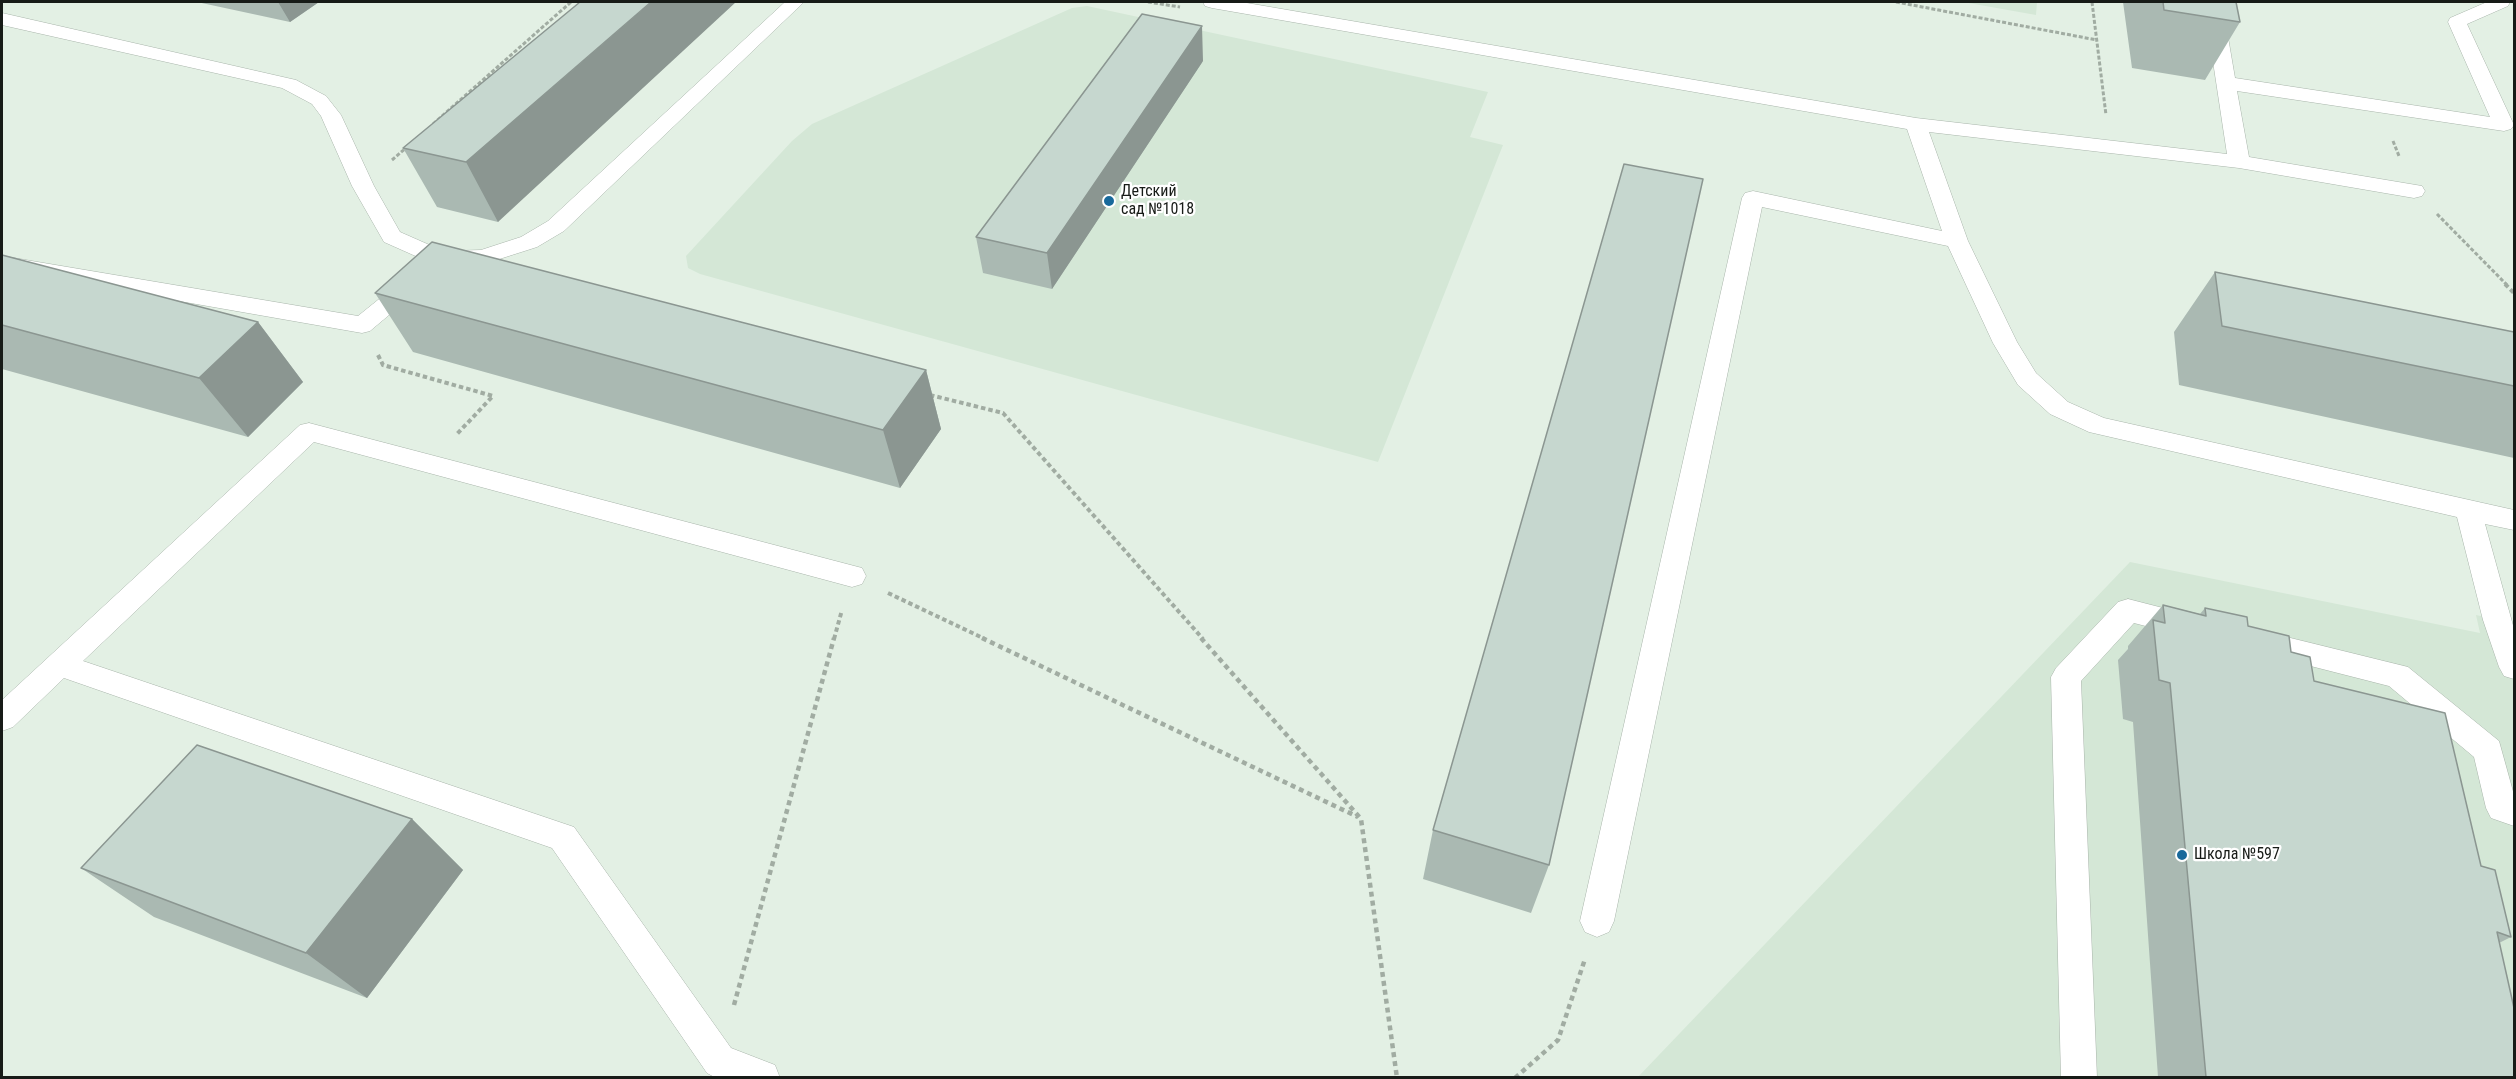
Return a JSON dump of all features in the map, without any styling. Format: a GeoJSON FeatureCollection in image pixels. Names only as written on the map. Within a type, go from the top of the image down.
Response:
{"type":"FeatureCollection","features":[{"type":"Feature","properties":{"kind":"lane"},"geometry":{"type":"LineString","coordinates":[[2,19],[289,84],[319,100],[331,116],[363,186],[392,237],[428,253],[450,258],[482,257],[501,253],[528,242],[556,226],[795,2]]}},
{"type":"Feature","properties":{"kind":"lane"},"geometry":{"type":"LineString","coordinates":[[1212,2],[1916,124],[2239,162],[2414,191]]}},
{"type":"Feature","properties":{"kind":"lane"},"geometry":{"type":"LineString","coordinates":[[2213,2],[2239,162]]}},
{"type":"Feature","properties":{"kind":"lane"},"geometry":{"type":"LineString","coordinates":[[2227,83],[2504,124],[2457,22],[2501,2]]}},
{"type":"Feature","properties":{"kind":"lane"},"geometry":{"type":"LineString","coordinates":[[1916,124],[1957,241],[2005,343],[2027,379],[2059,408],[2098,426],[2514,520]]}},
{"type":"Feature","properties":{"kind":"lane"},"geometry":{"type":"LineString","coordinates":[[1597,921],[1753,198],[1957,241]]}},
{"type":"Feature","properties":{"kind":"lane"},"geometry":{"type":"LineString","coordinates":[[2,263],[362,325],[427,271],[450,258]]}},
{"type":"Feature","properties":{"kind":"lane"},"geometry":{"type":"LineString","coordinates":[[2,718],[309,432],[852,576]]}},
{"type":"Feature","properties":{"kind":"lane"},"geometry":{"type":"LineString","coordinates":[[2468,510],[2497,620],[2514,667]]}},
{"type":"Feature","properties":{"kind":"lane"},"geometry":{"type":"LineString","coordinates":[[2079,1077],[2066,677],[2128,610],[2398,676],[2488,750],[2502,808],[2514,812]]}},
{"type":"Feature","properties":{"kind":"lane"},"geometry":{"type":"LineString","coordinates":[[60,665],[563,837],[719,1061],[762,1077]]}},
{"type":"Feature","properties":{"kind":"path"},"geometry":{"type":"LineString","coordinates":[[432,124],[571,2]]}},
{"type":"Feature","properties":{"kind":"path"},"geometry":{"type":"LineString","coordinates":[[1896,2],[2097,40]]}},
{"type":"Feature","properties":{"kind":"path"},"geometry":{"type":"LineString","coordinates":[[2092,2],[2110,148]]}},
{"type":"Feature","properties":{"kind":"path"},"geometry":{"type":"LineString","coordinates":[[2378,106],[2414,191],[2514,293]]}},
{"type":"Feature","properties":{"kind":"path"},"geometry":{"type":"LineString","coordinates":[[363,186],[415,140]]}},
{"type":"Feature","properties":{"kind":"path"},"geometry":{"type":"LineString","coordinates":[[362,325],[383,365],[493,396],[428,463]]}},
{"type":"Feature","properties":{"kind":"path"},"geometry":{"type":"LineString","coordinates":[[923,393],[1004,412],[1361,819],[1397,1077]]}},
{"type":"Feature","properties":{"kind":"path"},"geometry":{"type":"LineString","coordinates":[[719,1061],[852,576],[1361,819]]}},
{"type":"Feature","properties":{"kind":"path"},"geometry":{"type":"LineString","coordinates":[[1515,1077],[1558,1040],[1597,921]]}},
{"type":"Feature","properties":{"kind":"shaded area"},"geometry":{"type":"Polygon","coordinates":[[[1963,2],[2037,2],[2036,15],[1963,2]]]}},
{"type":"Feature","properties":{"kind":"shaded area","name":"Детский сад №1018"},"geometry":{"type":"Polygon","coordinates":[[[1087,6],[1488,92],[1470,137],[1503,145],[1378,462],[700,274],[688,268],[686,256],[792,141],[812,124],[1072,8],[1087,6]]]}},
{"type":"Feature","properties":{"kind":"shaded area","name":"Школа №597"},"geometry":{"type":"Polygon","coordinates":[[[2130,562],[2480,633],[2476,615],[2514,624],[2514,1077],[1637,1078],[2130,562]]]}},
{"type":"Feature","properties":{"kind":"building"},"geometry":{"type":"Polygon","coordinates":[[[580,2],[651,2],[466,162],[403,148],[580,2]]]}},
{"type":"Feature","properties":{"kind":"building"},"geometry":{"type":"Polygon","coordinates":[[[2163,2],[2236,2],[2240,22],[2164,10],[2163,2]]]}},
{"type":"Feature","properties":{"kind":"building"},"geometry":{"type":"Polygon","coordinates":[[[1142,14],[1202,26],[1047,253],[976,237],[1142,14]]]}},
{"type":"Feature","properties":{"kind":"building"},"geometry":{"type":"Polygon","coordinates":[[[1624,164],[1703,179],[1549,865],[1433,830],[1624,164]]]}},
{"type":"Feature","properties":{"kind":"building"},"geometry":{"type":"Polygon","coordinates":[[[432,242],[926,370],[883,430],[375,293],[432,242]]]}},
{"type":"Feature","properties":{"kind":"building"},"geometry":{"type":"Polygon","coordinates":[[[2,255],[258,322],[199,378],[2,325],[2,255]]]}},
{"type":"Feature","properties":{"kind":"building"},"geometry":{"type":"Polygon","coordinates":[[[2215,272],[2514,332],[2514,386],[2222,326],[2215,272]]]}},
{"type":"Feature","properties":{"kind":"building"},"geometry":{"type":"Polygon","coordinates":[[[2163,605],[2206,616],[2205,608],[2247,617],[2248,626],[2289,636],[2291,652],[2310,657],[2314,681],[2445,713],[2481,866],[2495,870],[2511,937],[2497,932],[2514,1008],[2514,1077],[2206,1077],[2170,683],[2159,680],[2153,620],[2165,623],[2163,605]]]}},
{"type":"Feature","properties":{"kind":"building"},"geometry":{"type":"Polygon","coordinates":[[[197,745],[412,819],[306,953],[81,868],[197,745]]]}},
{"type":"Feature","properties":{"kind":"place","name":"Детский сад №1018"},"geometry":{"type":"Point","coordinates":[1109,201]}},
{"type":"Feature","properties":{"kind":"place","name":"Школа №597"},"geometry":{"type":"Point","coordinates":[2182,855]}}]}
